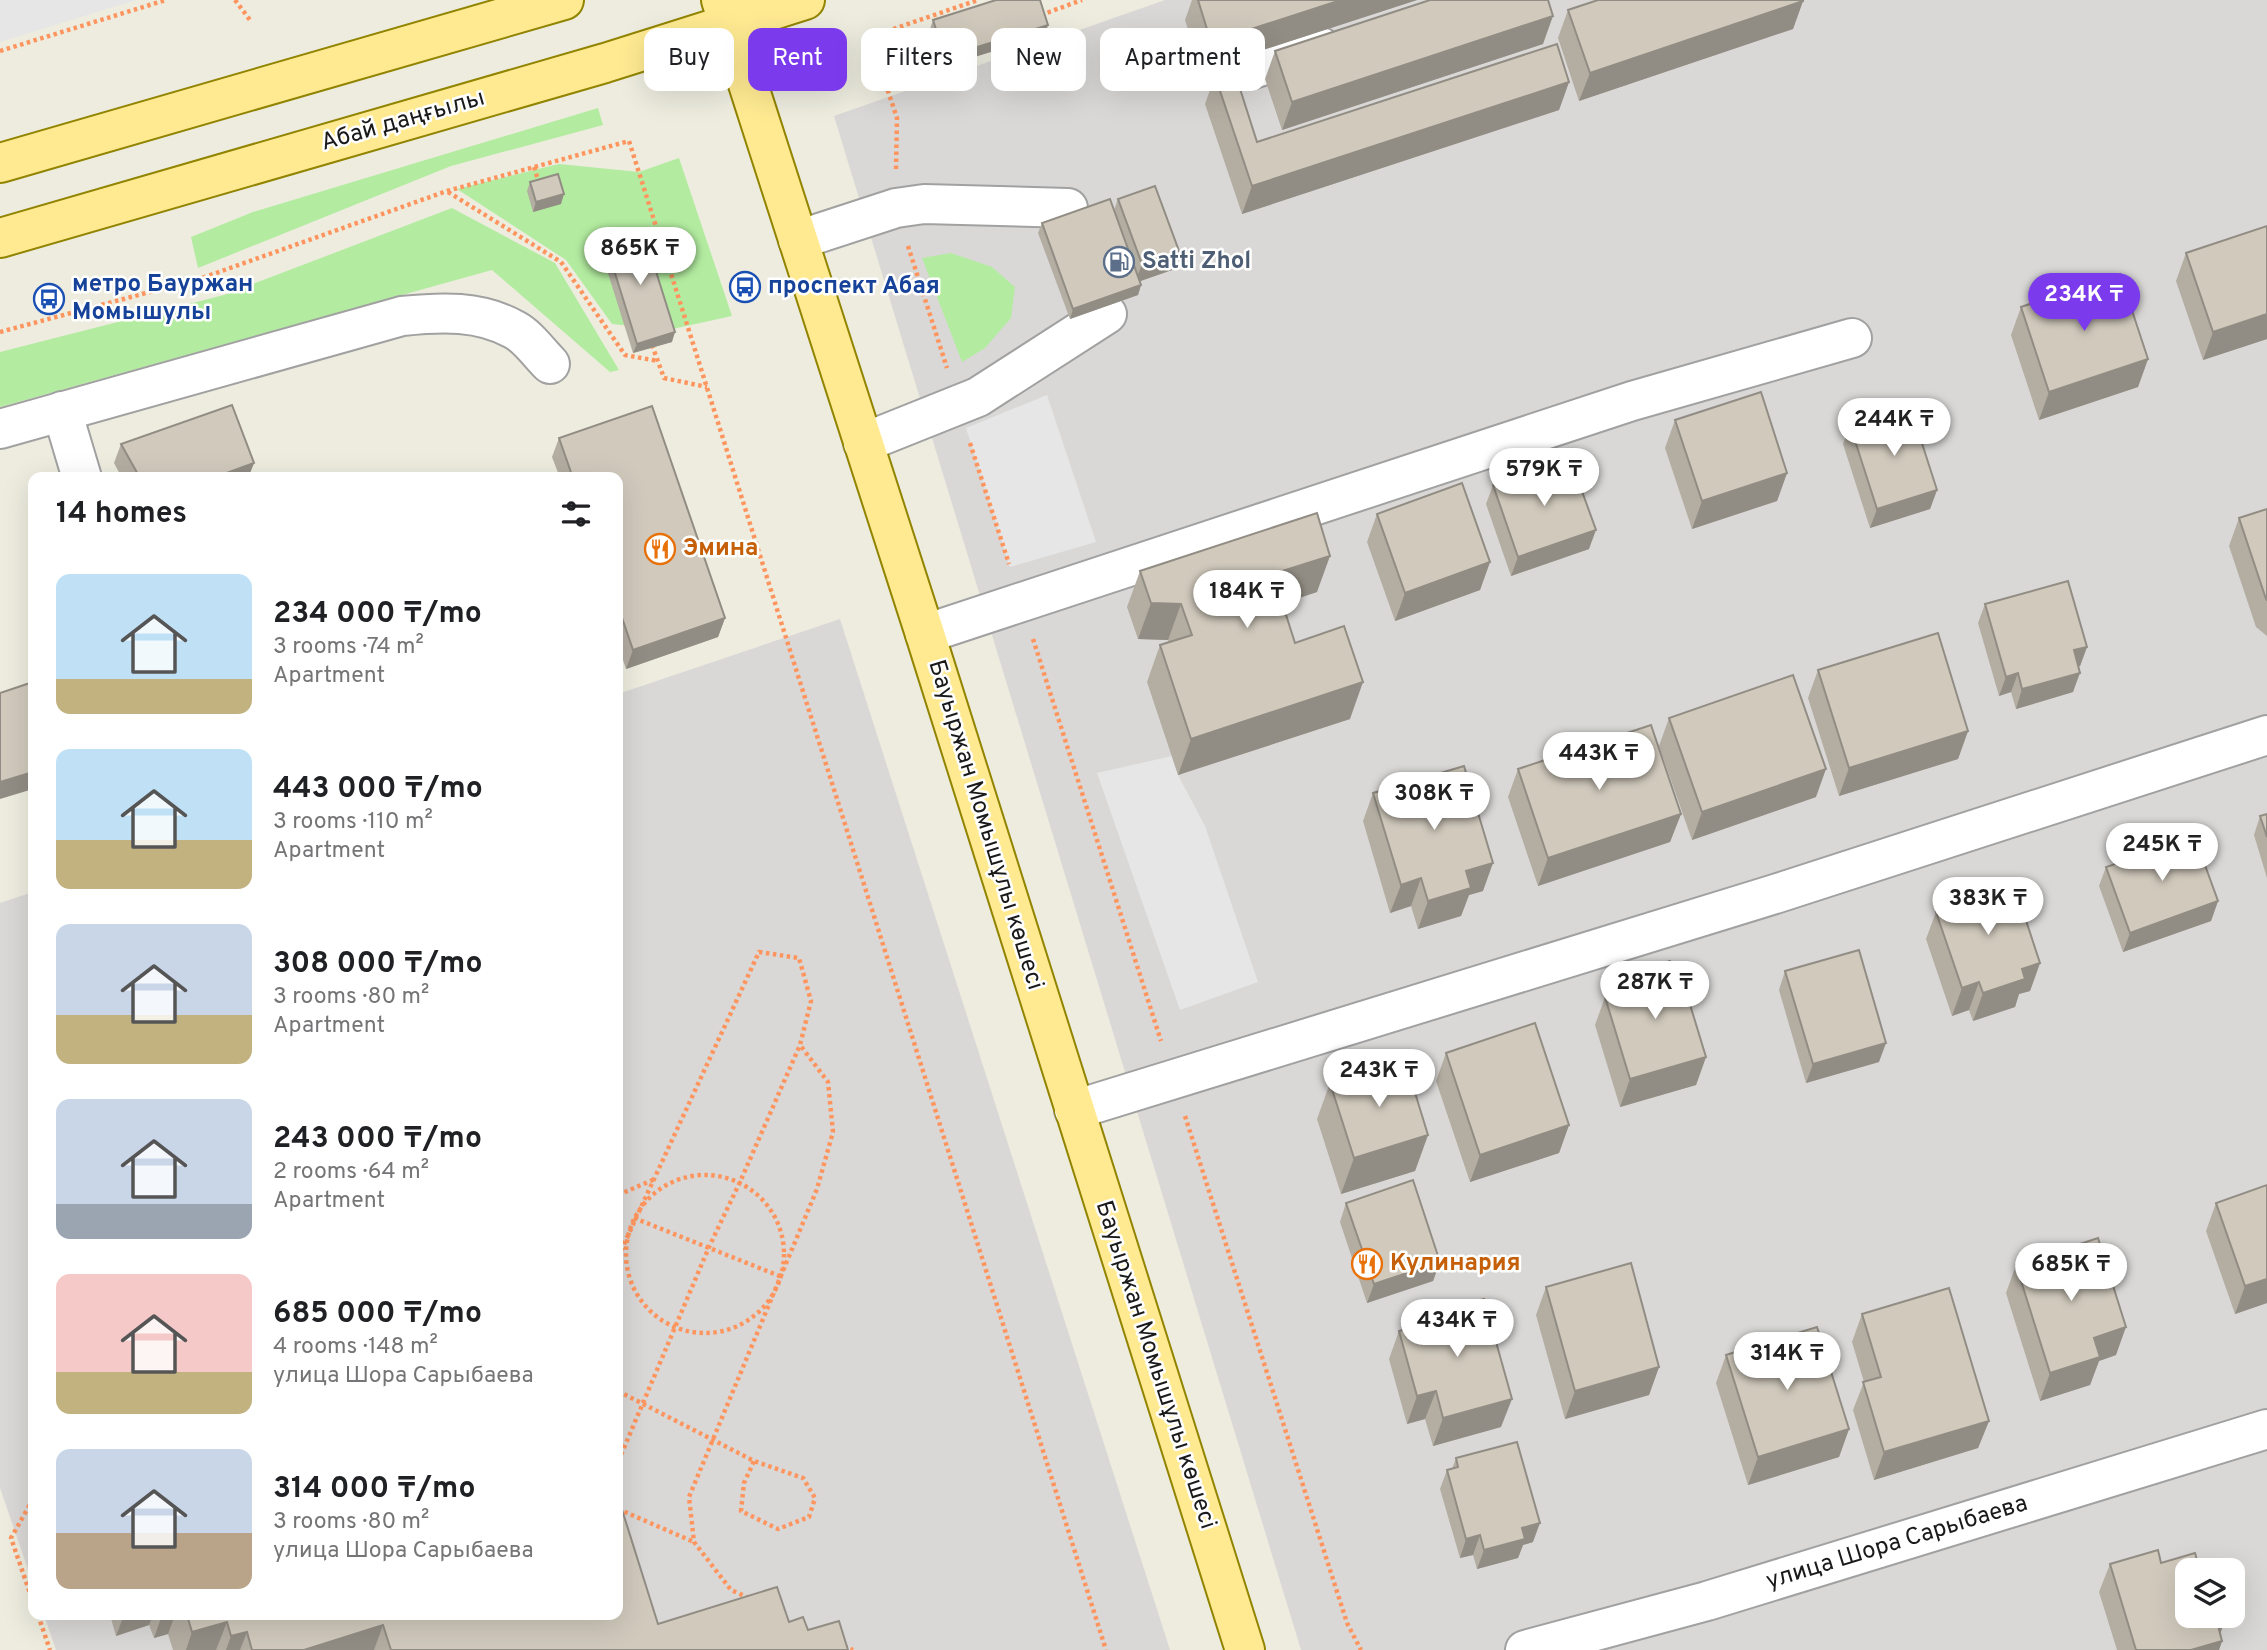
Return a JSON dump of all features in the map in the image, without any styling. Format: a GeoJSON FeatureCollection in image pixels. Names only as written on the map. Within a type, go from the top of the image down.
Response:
{"type":"FeatureCollection","features":[{"type":"Feature","properties":{"kind":"main road"},"geometry":{"type":"LineString","coordinates":[[0,163],[564,0]]}},
{"type":"Feature","properties":{"kind":"main road","name":"Абай даңғылы"},"geometry":{"type":"LineString","coordinates":[[0,238],[605,63],[725,12],[805,0]]}},
{"type":"Feature","properties":{"kind":"main road","name":"Бауыржан Момышұлы көшесі"},"geometry":{"type":"LineString","coordinates":[[725,12],[925,634],[1245,1650]]}},
{"type":"Feature","properties":{"kind":"street"},"geometry":{"type":"LineString","coordinates":[[1265,65],[1352,37]]}},
{"type":"Feature","properties":{"kind":"street"},"geometry":{"type":"LineString","coordinates":[[798,240],[896,208],[924,204],[1068,208]]}},
{"type":"Feature","properties":{"kind":"street"},"geometry":{"type":"LineString","coordinates":[[0,429],[402,316],[446,312],[485,318],[516,330],[550,364]]}},
{"type":"Feature","properties":{"kind":"street"},"geometry":{"type":"LineString","coordinates":[[863,443],[978,397],[1107,314]]}},
{"type":"Feature","properties":{"kind":"street"},"geometry":{"type":"LineString","coordinates":[[925,634],[1632,401],[1852,338]]}},
{"type":"Feature","properties":{"kind":"street"},"geometry":{"type":"LineString","coordinates":[[62,411],[80,472]]}},
{"type":"Feature","properties":{"kind":"street"},"geometry":{"type":"LineString","coordinates":[[1074,1110],[1774,894],[2267,735]]}},
{"type":"Feature","properties":{"kind":"street","name":"улица Шора Сарыбаева"},"geometry":{"type":"LineString","coordinates":[[1525,1650],[1707,1601],[2267,1429]]}},
{"type":"Feature","properties":{"kind":"path"},"geometry":{"type":"LineString","coordinates":[[0,51],[166,0]]}},
{"type":"Feature","properties":{"kind":"path"},"geometry":{"type":"LineString","coordinates":[[235,0],[250,20]]}},
{"type":"Feature","properties":{"kind":"path"},"geometry":{"type":"LineString","coordinates":[[978,0],[870,37],[897,118],[896,208],[1347,1623],[1362,1650]]}},
{"type":"Feature","properties":{"kind":"path"},"geometry":{"type":"LineString","coordinates":[[1039,16],[1082,0]]}},
{"type":"Feature","properties":{"kind":"path"},"geometry":{"type":"LineString","coordinates":[[0,332],[202,278],[447,191],[629,141],[1106,1650]]}},
{"type":"Feature","properties":{"kind":"path"},"geometry":{"type":"LineString","coordinates":[[534,167],[540,187]]}},
{"type":"Feature","properties":{"kind":"path"},"geometry":{"type":"LineString","coordinates":[[447,191],[561,262],[625,355],[658,361]]}},
{"type":"Feature","properties":{"kind":"path"},"geometry":{"type":"LineString","coordinates":[[649,336],[663,378],[707,387]]}},
{"type":"Feature","properties":{"kind":"path"},"geometry":{"type":"LineString","coordinates":[[623,1245],[759,952],[799,958],[811,1001],[800,1045],[709,1247],[623,1450]]}},
{"type":"Feature","properties":{"kind":"path"},"geometry":{"type":"LineString","coordinates":[[694,1542],[689,1497],[817,1189],[833,1132],[828,1082],[800,1045]]}},
{"type":"Feature","properties":{"kind":"path"},"geometry":{"type":"LineString","coordinates":[[716,1175],[740,1182],[759,1195],[773,1212],[782,1233],[785,1255],[782,1277],[770,1301],[751,1319],[728,1330],[702,1334],[676,1328],[657,1318],[641,1301],[631,1282],[626,1261],[627,1239],[634,1218],[648,1198],[668,1183],[692,1176],[716,1175]]}},
{"type":"Feature","properties":{"kind":"path"},"geometry":{"type":"LineString","coordinates":[[623,1193],[656,1178]]}},
{"type":"Feature","properties":{"kind":"path"},"geometry":{"type":"LineString","coordinates":[[634,1218],[782,1277]]}},
{"type":"Feature","properties":{"kind":"path"},"geometry":{"type":"LineString","coordinates":[[623,1394],[754,1461],[803,1478],[815,1499],[809,1517],[778,1529],[741,1511],[744,1483],[754,1461]]}},
{"type":"Feature","properties":{"kind":"path"},"geometry":{"type":"LineString","coordinates":[[28,1508],[11,1538],[28,1587]]}},
{"type":"Feature","properties":{"kind":"path"},"geometry":{"type":"LineString","coordinates":[[623,1511],[694,1542],[731,1590],[755,1602]]}},
{"type":"Feature","properties":{"kind":"path"},"geometry":{"type":"LineString","coordinates":[[40,1620],[50,1650]]}},
{"type":"Feature","properties":{"kind":"path"},"geometry":{"type":"LineString","coordinates":[[841,1644],[853,1650]]}},
{"type":"Feature","properties":{"kind":"shaded area"},"geometry":{"type":"Polygon","coordinates":[[[0,0],[136,0],[0,42],[0,0]]]}},
{"type":"Feature","properties":{"kind":"shaded area"},"geometry":{"type":"Polygon","coordinates":[[[1165,0],[2267,0],[2267,1650],[1301,1650],[834,116],[905,91],[977,91],[977,66],[991,61],[991,91],[1086,91],[1085,28],[1165,0]]]}},
{"type":"Feature","properties":{"kind":"shaded area"},"geometry":{"type":"Polygon","coordinates":[[[1047,395],[1096,542],[1010,567],[966,428],[1047,395]]]}},
{"type":"Feature","properties":{"kind":"shaded area"},"geometry":{"type":"Polygon","coordinates":[[[840,619],[1170,1650],[56,1650],[46,1620],[623,1620],[623,692],[840,619]]]}},
{"type":"Feature","properties":{"kind":"shaded area"},"geometry":{"type":"Polygon","coordinates":[[[1172,756],[1178,775],[1205,826],[1258,982],[1180,1010],[1097,773],[1172,756]]]}},
{"type":"Feature","properties":{"kind":"shaded area"},"geometry":{"type":"Polygon","coordinates":[[[28,894],[28,1569],[0,1488],[0,903],[28,894]]]}},
{"type":"Feature","properties":{"kind":"green space"},"geometry":{"type":"Polygon","coordinates":[[[598,108],[603,125],[451,166],[198,268],[191,237],[253,212],[598,108]]]}},
{"type":"Feature","properties":{"kind":"green space"},"geometry":{"type":"Polygon","coordinates":[[[679,158],[732,316],[668,330],[612,324],[566,260],[457,189],[559,164],[639,172],[679,158]]]}},
{"type":"Feature","properties":{"kind":"green space"},"geometry":{"type":"Polygon","coordinates":[[[452,208],[555,263],[619,370],[610,372],[492,270],[0,407],[0,352],[224,295],[452,208]]]}},
{"type":"Feature","properties":{"kind":"green space"},"geometry":{"type":"Polygon","coordinates":[[[951,253],[992,267],[1015,287],[1011,318],[985,348],[962,362],[922,258],[951,253]]]}},
{"type":"Feature","properties":{"kind":"building"},"geometry":{"type":"Polygon","coordinates":[[[996,0],[1040,0],[1048,25],[1038,28],[991,28],[991,43],[977,47],[977,28],[936,28],[933,20],[996,0]]]}},
{"type":"Feature","properties":{"kind":"building"},"geometry":{"type":"Polygon","coordinates":[[[1198,0],[1341,0],[1254,28],[1207,28],[1198,0]]]}},
{"type":"Feature","properties":{"kind":"building"},"geometry":{"type":"Polygon","coordinates":[[[1430,0],[1548,0],[1553,16],[1292,102],[1275,51],[1430,0]]]}},
{"type":"Feature","properties":{"kind":"building"},"geometry":{"type":"Polygon","coordinates":[[[1598,0],[1803,1],[1590,73],[1568,10],[1598,0]]]}},
{"type":"Feature","properties":{"kind":"building"},"geometry":{"type":"Polygon","coordinates":[[[1557,44],[1569,82],[1252,186],[1220,91],[1241,91],[1257,142],[1557,44]]]}},
{"type":"Feature","properties":{"kind":"building"},"geometry":{"type":"Polygon","coordinates":[[[558,174],[564,194],[536,202],[530,182],[558,174]]]}},
{"type":"Feature","properties":{"kind":"building"},"geometry":{"type":"Polygon","coordinates":[[[1155,186],[1179,251],[1142,264],[1118,199],[1155,186]]]}},
{"type":"Feature","properties":{"kind":"building"},"geometry":{"type":"Polygon","coordinates":[[[1110,199],[1141,285],[1073,309],[1042,223],[1110,199]]]}},
{"type":"Feature","properties":{"kind":"building"},"geometry":{"type":"Polygon","coordinates":[[[2267,226],[2267,314],[2213,332],[2186,253],[2267,226]]]}},
{"type":"Feature","properties":{"kind":"building"},"geometry":{"type":"Polygon","coordinates":[[[643,230],[675,332],[637,344],[605,241],[643,230]]]}},
{"type":"Feature","properties":{"kind":"building"},"geometry":{"type":"Polygon","coordinates":[[[2120,274],[2148,359],[2049,392],[2021,307],[2120,274]]]}},
{"type":"Feature","properties":{"kind":"building"},"geometry":{"type":"Polygon","coordinates":[[[1761,392],[1787,473],[1702,501],[1675,420],[1761,392]]]}},
{"type":"Feature","properties":{"kind":"building"},"geometry":{"type":"Polygon","coordinates":[[[232,405],[254,463],[229,472],[137,472],[121,444],[232,405]]]}},
{"type":"Feature","properties":{"kind":"building"},"geometry":{"type":"Polygon","coordinates":[[[652,406],[725,618],[633,650],[623,621],[623,472],[571,472],[559,438],[652,406]]]}},
{"type":"Feature","properties":{"kind":"building"},"geometry":{"type":"Polygon","coordinates":[[[1910,406],[1937,490],[1877,509],[1850,425],[1910,406]]]}},
{"type":"Feature","properties":{"kind":"building"},"geometry":{"type":"Polygon","coordinates":[[[1570,458],[1596,530],[1518,557],[1493,485],[1570,458]]]}},
{"type":"Feature","properties":{"kind":"building"},"geometry":{"type":"Polygon","coordinates":[[[1462,483],[1490,562],[1405,593],[1377,514],[1462,483]]]}},
{"type":"Feature","properties":{"kind":"building"},"geometry":{"type":"Polygon","coordinates":[[[2267,509],[2267,600],[2239,518],[2267,509]]]}},
{"type":"Feature","properties":{"kind":"building"},"geometry":{"type":"Polygon","coordinates":[[[1317,513],[1330,556],[1273,574],[1295,643],[1344,626],[1363,682],[1191,739],[1160,645],[1192,635],[1181,604],[1151,603],[1140,571],[1317,513]]]}},
{"type":"Feature","properties":{"kind":"building"},"geometry":{"type":"Polygon","coordinates":[[[2068,581],[2087,647],[2074,650],[2080,673],[2022,689],[2018,673],[2006,677],[1985,604],[2068,581]]]}},
{"type":"Feature","properties":{"kind":"building"},"geometry":{"type":"Polygon","coordinates":[[[1938,633],[1968,731],[1849,768],[1818,670],[1938,633]]]}},
{"type":"Feature","properties":{"kind":"building"},"geometry":{"type":"Polygon","coordinates":[[[1793,675],[1826,769],[1702,812],[1669,718],[1793,675]]]}},
{"type":"Feature","properties":{"kind":"building"},"geometry":{"type":"Polygon","coordinates":[[[28,684],[28,774],[0,782],[0,693],[28,684]]]}},
{"type":"Feature","properties":{"kind":"building"},"geometry":{"type":"Polygon","coordinates":[[[1651,725],[1681,814],[1548,858],[1518,769],[1651,725]]]}},
{"type":"Feature","properties":{"kind":"building"},"geometry":{"type":"Polygon","coordinates":[[[1464,766],[1493,863],[1466,871],[1471,888],[1428,901],[1421,878],[1401,885],[1373,793],[1464,766]]]}},
{"type":"Feature","properties":{"kind":"building"},"geometry":{"type":"Polygon","coordinates":[[[2267,814],[2267,837],[2260,816],[2267,814]]]}},
{"type":"Feature","properties":{"kind":"building"},"geometry":{"type":"Polygon","coordinates":[[[2166,835],[2169,844],[2194,835],[2218,901],[2130,933],[2106,867],[2145,854],[2141,843],[2166,835]]]}},
{"type":"Feature","properties":{"kind":"building"},"geometry":{"type":"Polygon","coordinates":[[[1991,882],[1994,892],[2014,884],[2040,963],[2022,969],[2025,979],[1983,993],[1979,982],[1962,988],[1936,912],[1951,907],[1948,896],[1991,882]]]}},
{"type":"Feature","properties":{"kind":"building"},"geometry":{"type":"Polygon","coordinates":[[[1859,950],[1886,1043],[1813,1064],[1785,971],[1859,950]]]}},
{"type":"Feature","properties":{"kind":"building"},"geometry":{"type":"Polygon","coordinates":[[[1670,961],[1675,976],[1681,975],[1706,1057],[1630,1079],[1605,997],[1625,991],[1620,976],[1670,961]]]}},
{"type":"Feature","properties":{"kind":"building"},"geometry":{"type":"Polygon","coordinates":[[[1535,1023],[1569,1125],[1480,1155],[1446,1053],[1535,1023]]]}},
{"type":"Feature","properties":{"kind":"building"},"geometry":{"type":"Polygon","coordinates":[[[1405,1060],[1428,1135],[1354,1158],[1330,1083],[1405,1060]]]}},
{"type":"Feature","properties":{"kind":"building"},"geometry":{"type":"Polygon","coordinates":[[[1413,1180],[1440,1262],[1374,1284],[1346,1203],[1413,1180]]]}},
{"type":"Feature","properties":{"kind":"building"},"geometry":{"type":"Polygon","coordinates":[[[2267,1185],[2267,1279],[2245,1286],[2216,1203],[2267,1185]]]}},
{"type":"Feature","properties":{"kind":"building"},"geometry":{"type":"Polygon","coordinates":[[[2098,1238],[2126,1327],[2094,1338],[2100,1357],[2050,1373],[2016,1265],[2098,1238]]]}},
{"type":"Feature","properties":{"kind":"building"},"geometry":{"type":"Polygon","coordinates":[[[1631,1263],[1659,1367],[1575,1391],[1546,1287],[1631,1263]]]}},
{"type":"Feature","properties":{"kind":"building"},"geometry":{"type":"Polygon","coordinates":[[[1949,1288],[1989,1421],[1884,1452],[1863,1382],[1881,1377],[1862,1314],[1949,1288]]]}},
{"type":"Feature","properties":{"kind":"building"},"geometry":{"type":"Polygon","coordinates":[[[1484,1299],[1512,1399],[1443,1418],[1436,1391],[1417,1396],[1399,1331],[1419,1326],[1417,1318],[1484,1299]]]}},
{"type":"Feature","properties":{"kind":"building"},"geometry":{"type":"Polygon","coordinates":[[[1817,1327],[1849,1429],[1758,1457],[1726,1355],[1817,1327]]]}},
{"type":"Feature","properties":{"kind":"building"},"geometry":{"type":"Polygon","coordinates":[[[1517,1442],[1540,1523],[1522,1528],[1525,1539],[1484,1550],[1480,1535],[1466,1539],[1447,1470],[1458,1467],[1456,1458],[1517,1442]]]}},
{"type":"Feature","properties":{"kind":"building"},"geometry":{"type":"Polygon","coordinates":[[[623,1513],[658,1624],[777,1587],[789,1622],[803,1617],[808,1630],[839,1621],[848,1650],[391,1650],[383,1625],[304,1650],[252,1650],[247,1632],[231,1636],[227,1622],[192,1632],[188,1620],[623,1620],[623,1513]]]}},
{"type":"Feature","properties":{"kind":"building"},"geometry":{"type":"Polygon","coordinates":[[[2158,1550],[2161,1563],[2175,1559],[2175,1628],[2219,1628],[2222,1641],[2191,1650],[2136,1650],[2110,1564],[2158,1550]]]}},
{"type":"Feature","properties":{"kind":"building"},"geometry":{"type":"Polygon","coordinates":[[[2195,1553],[2196,1558],[2178,1558],[2195,1553]]]}},
{"type":"Feature","properties":{"kind":"place","name":"Satti Zhol"},"geometry":{"type":"Point","coordinates":[1119,262]}},
{"type":"Feature","properties":{"kind":"place","name":"проспект Абая"},"geometry":{"type":"Point","coordinates":[745,287]}},
{"type":"Feature","properties":{"kind":"place","name":"метро Бауржан Момышулы"},"geometry":{"type":"Point","coordinates":[49,299]}},
{"type":"Feature","properties":{"kind":"place","name":"Эмина"},"geometry":{"type":"Point","coordinates":[660,549]}},
{"type":"Feature","properties":{"kind":"place","name":"Кулинария"},"geometry":{"type":"Point","coordinates":[1367,1264]}}]}
